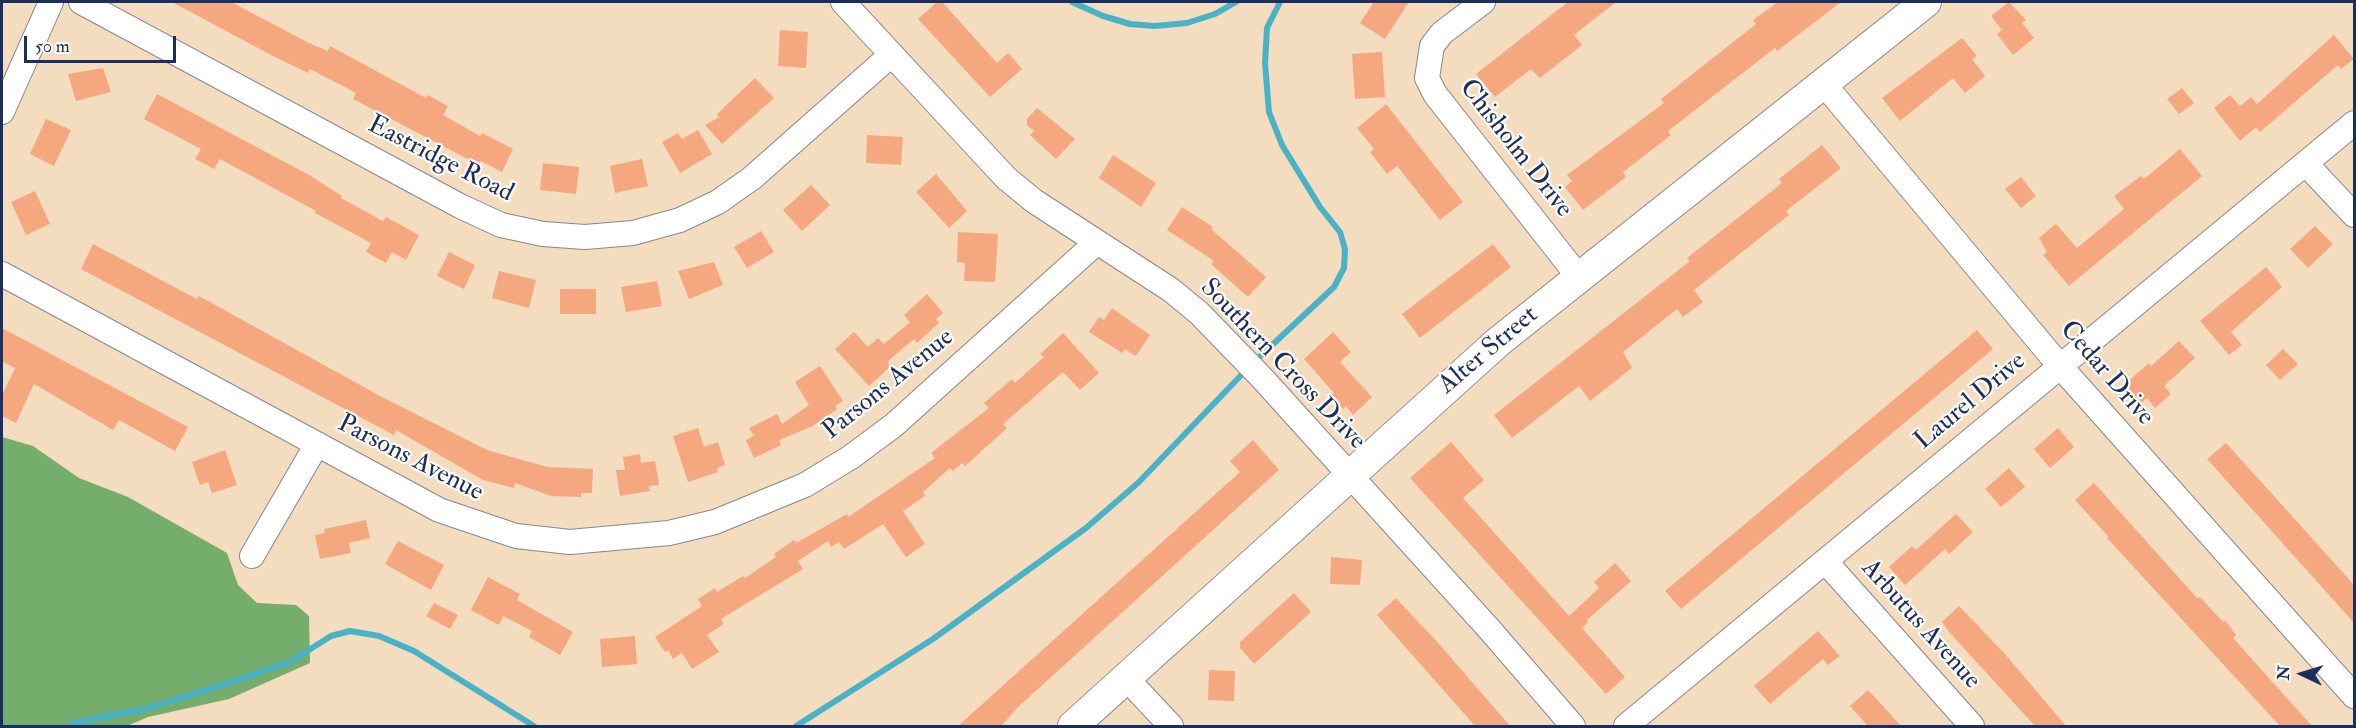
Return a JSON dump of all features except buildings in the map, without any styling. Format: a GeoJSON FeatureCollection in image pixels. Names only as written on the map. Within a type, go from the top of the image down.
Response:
{"type":"FeatureCollection","features":[{"type":"Feature","properties":{"kind":"street"},"geometry":{"type":"LineString","coordinates":[[2,112],[51,2]]}},
{"type":"Feature","properties":{"kind":"street","name":"Eastridge Road"},"geometry":{"type":"LineString","coordinates":[[81,2],[460,206],[501,225],[543,234],[585,237],[633,233],[680,219],[718,202],[752,178],[891,54]]}},
{"type":"Feature","properties":{"kind":"street","name":"Southern Cross Drive"},"geometry":{"type":"LineString","coordinates":[[843,2],[1006,178],[1034,201],[1170,290],[1199,313],[1262,378],[1348,476],[1490,630],[1573,726]]}},
{"type":"Feature","properties":{"kind":"street","name":"Chisholm Drive"},"geometry":{"type":"LineString","coordinates":[[1483,2],[1442,33],[1432,46],[1427,78],[1435,94],[1578,276]]}},
{"type":"Feature","properties":{"kind":"street","name":"Alter Street"},"geometry":{"type":"LineString","coordinates":[[1073,726],[1498,342],[1578,276],[1926,2]]}},
{"type":"Feature","properties":{"kind":"street","name":"Cedar Drive"},"geometry":{"type":"LineString","coordinates":[[1823,83],[2059,365],[2355,696]]}},
{"type":"Feature","properties":{"kind":"street","name":"Laurel Drive"},"geometry":{"type":"LineString","coordinates":[[1626,726],[2059,365],[2355,123]]}},
{"type":"Feature","properties":{"kind":"street"},"geometry":{"type":"LineString","coordinates":[[2306,164],[2355,215]]}},
{"type":"Feature","properties":{"kind":"street","name":"Parsons Avenue"},"geometry":{"type":"LineString","coordinates":[[2,274],[439,510],[516,536],[570,542],[621,540],[669,533],[715,522],[805,485],[851,457],[894,425],[1096,243]]}},
{"type":"Feature","properties":{"kind":"street"},"geometry":{"type":"LineString","coordinates":[[252,556],[317,444]]}},
{"type":"Feature","properties":{"kind":"street","name":"Arbutus Avenue"},"geometry":{"type":"LineString","coordinates":[[1825,561],[1972,726]]}},
{"type":"Feature","properties":{"kind":"street"},"geometry":{"type":"LineString","coordinates":[[1126,678],[1171,726]]}},
{"type":"Feature","properties":{"kind":"green space"},"geometry":{"type":"Polygon","coordinates":[[[2,437],[33,446],[79,478],[128,497],[227,553],[238,585],[257,603],[296,605],[309,616],[310,663],[229,699],[148,717],[127,726],[2,726],[2,437]]]}},
{"type":"Feature","properties":{"kind":"waterway"},"geometry":{"type":"LineString","coordinates":[[1072,2],[1103,16],[1130,24],[1155,26],[1187,23],[1215,14],[1236,2]]}},
{"type":"Feature","properties":{"kind":"waterway"},"geometry":{"type":"LineString","coordinates":[[1254,362],[1334,287],[1344,268],[1345,249],[1340,232],[1320,207],[1282,145],[1269,112],[1265,63],[1267,28],[1280,2]]}},
{"type":"Feature","properties":{"kind":"waterway"},"geometry":{"type":"LineString","coordinates":[[796,726],[933,639],[1086,528],[1138,483],[1247,369]]}},
{"type":"Feature","properties":{"kind":"waterway"},"geometry":{"type":"LineString","coordinates":[[70,726],[77,722],[145,709],[290,662],[331,636],[350,631],[379,636],[414,651],[534,726]]}}]}
